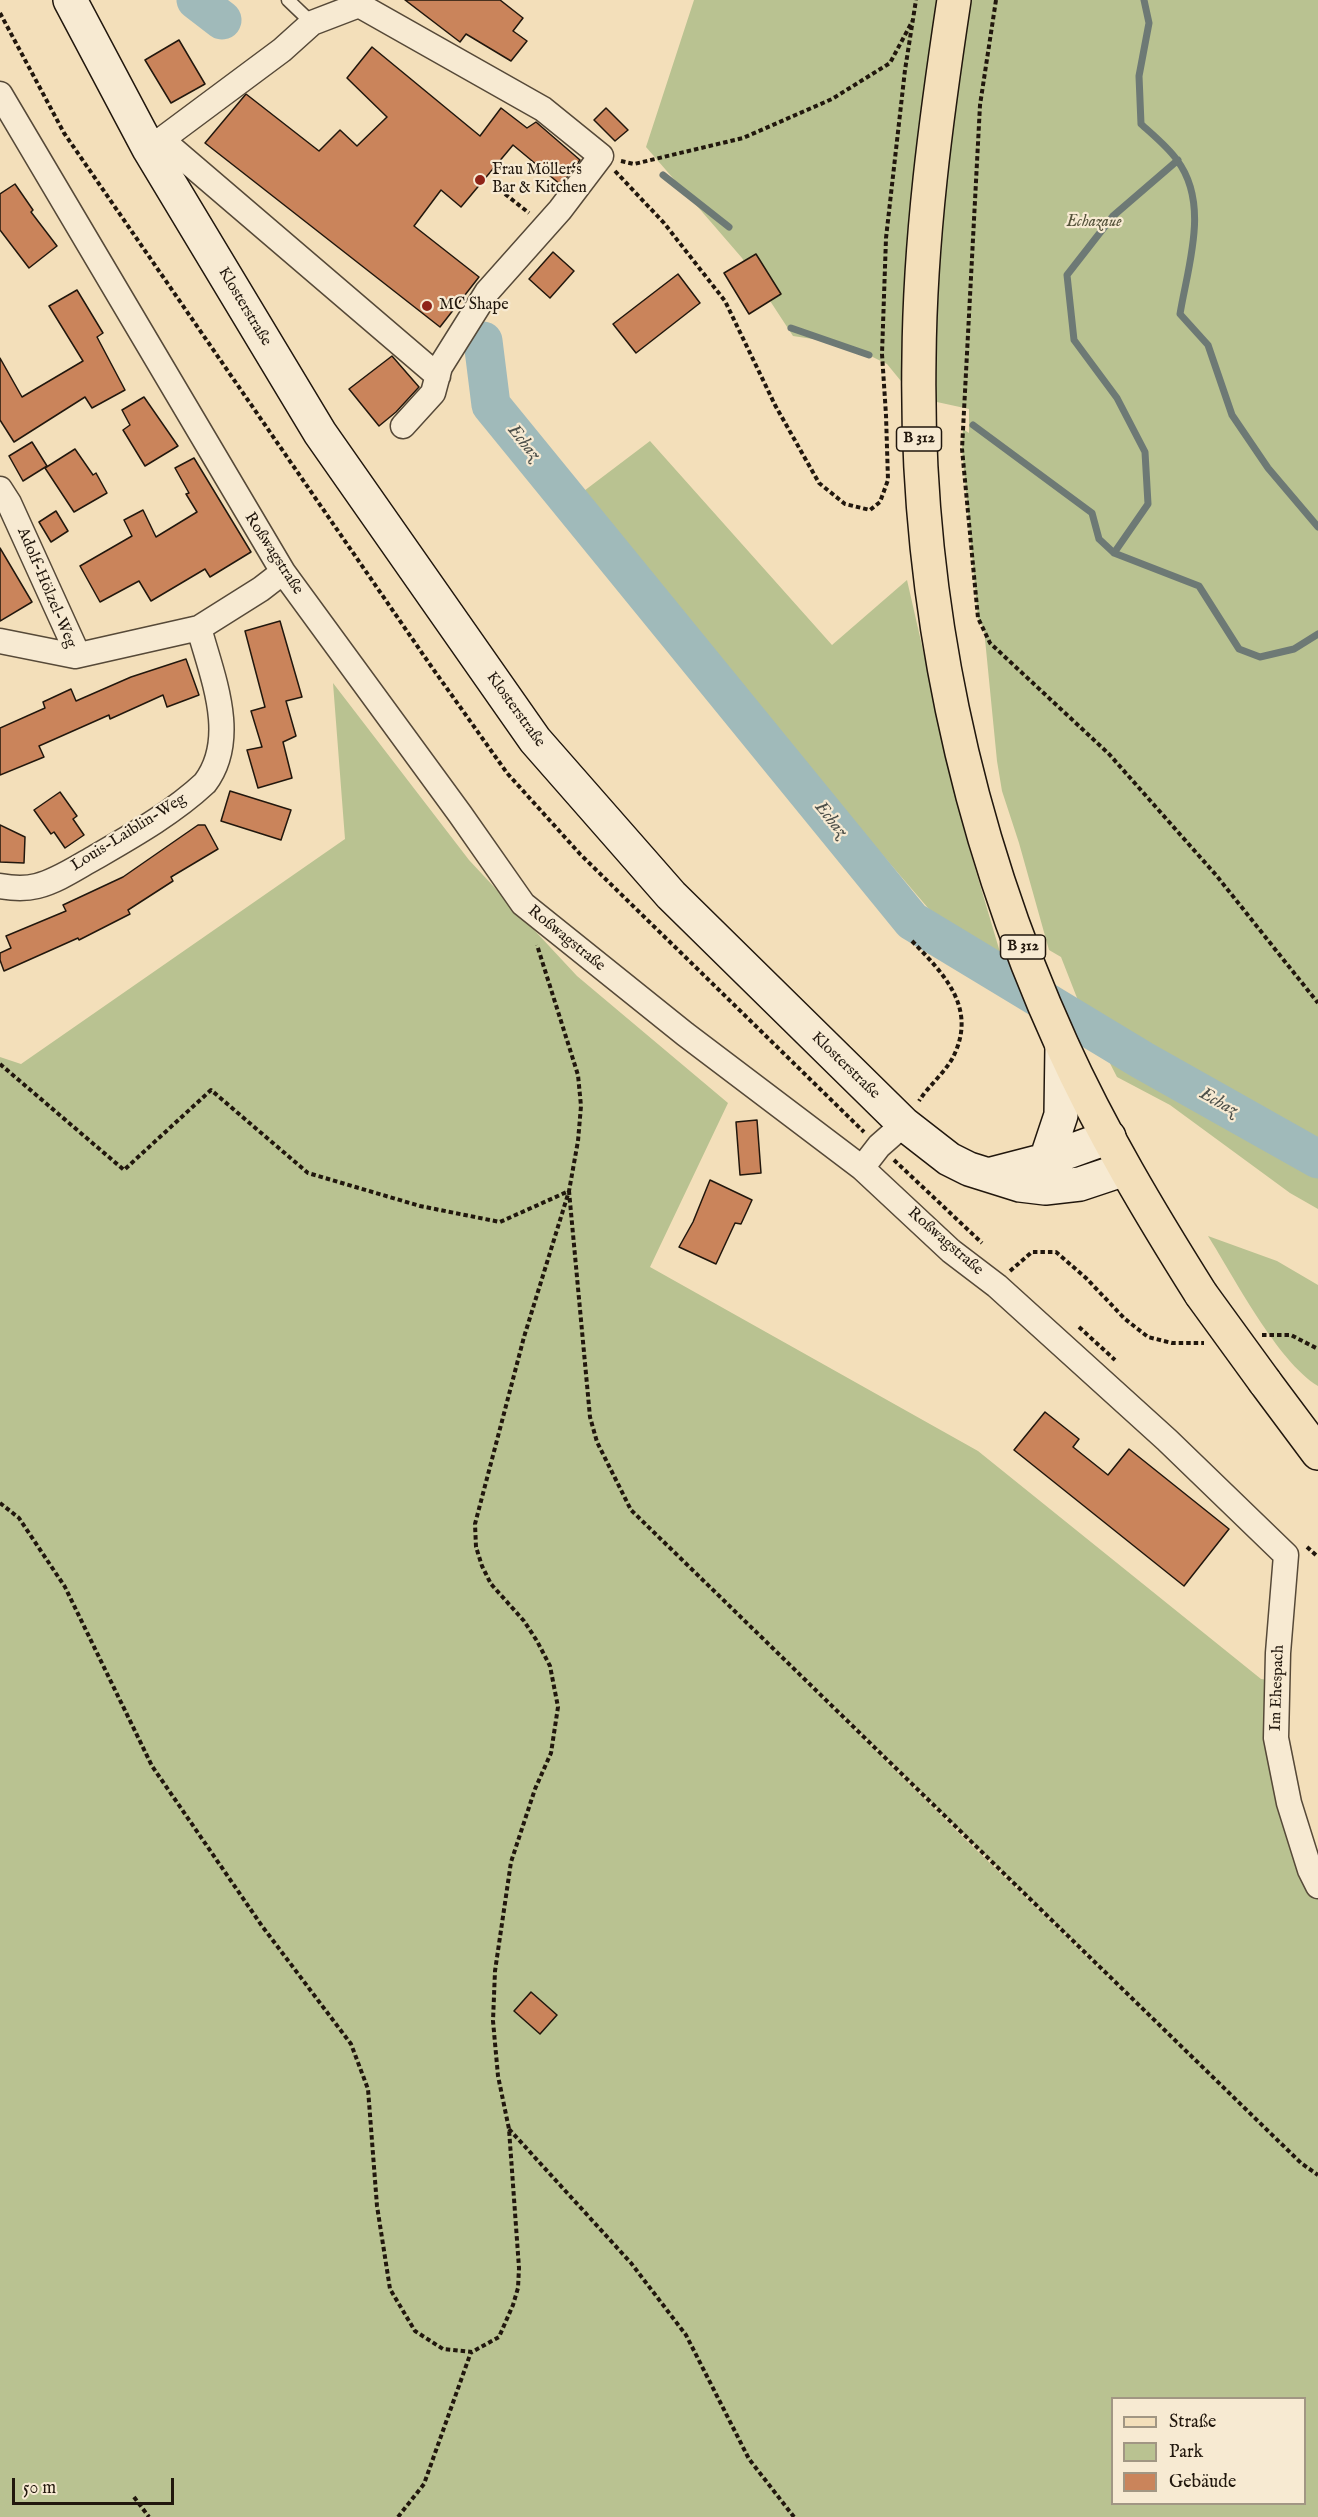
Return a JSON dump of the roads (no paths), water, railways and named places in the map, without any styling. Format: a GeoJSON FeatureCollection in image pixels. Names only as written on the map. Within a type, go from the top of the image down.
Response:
{"type":"FeatureCollection","features":[{"type":"Feature","properties":{"kind":"main road","name":"Klosterstraße"},"geometry":{"type":"LineString","coordinates":[[74,0],[320,433],[535,740],[671,895],[904,1124],[949,1159],[969,1169],[1020,1185],[1065,1187],[1103,1178],[1125,1169]]}},
{"type":"Feature","properties":{"kind":"main road","name":"B 312"},"geometry":{"type":"LineString","coordinates":[[954,0],[925,234],[919,358],[921,473],[928,565],[941,652],[965,764],[995,872],[1057,1034],[1125,1169],[1201,1294],[1318,1453]]}},
{"type":"Feature","properties":{"kind":"main road"},"geometry":{"type":"LineString","coordinates":[[1046,1160],[1061,1115],[1063,1095],[1057,1034]]}},
{"type":"Feature","properties":{"kind":"main road"},"geometry":{"type":"LineString","coordinates":[[990,1174],[1046,1160],[1109,1137]]}},
{"type":"Feature","properties":{"kind":"street"},"geometry":{"type":"LineString","coordinates":[[403,426],[433,393],[438,376],[440,367],[494,285],[536,231],[601,156],[543,109],[359,4],[312,23],[282,50],[155,144],[438,376]]}},
{"type":"Feature","properties":{"kind":"street","name":"Roßwagstraße"},"geometry":{"type":"LineString","coordinates":[[0,94],[282,572],[460,814],[523,904],[685,1034],[862,1168],[951,1251],[998,1286],[1167,1440],[1286,1555]]}},
{"type":"Feature","properties":{"kind":"street","name":"Adolf-Hölzel-Weg"},"geometry":{"type":"LineString","coordinates":[[0,489],[9,503],[74,646],[75,656]]}},
{"type":"Feature","properties":{"kind":"street"},"geometry":{"type":"LineString","coordinates":[[0,641],[75,656],[199,628],[261,589],[282,572]]}},
{"type":"Feature","properties":{"kind":"street","name":"Louis-Laiblin-Weg"},"geometry":{"type":"LineString","coordinates":[[0,886],[35,887],[81,866],[153,822],[205,783],[211,775],[216,759],[222,728],[221,712],[199,628]]}},
{"type":"Feature","properties":{"kind":"street"},"geometry":{"type":"LineString","coordinates":[[862,1168],[879,1146],[904,1124]]}},
{"type":"Feature","properties":{"kind":"street","name":"Im Ehespach"},"geometry":{"type":"LineString","coordinates":[[1286,1555],[1278,1653],[1276,1738],[1289,1803],[1310,1870],[1318,1886]]}},
{"type":"Feature","properties":{"kind":"lane"},"geometry":{"type":"LineString","coordinates":[[288,0],[312,23]]}},
{"type":"Feature","properties":{"kind":"waterway","name":"Echaz"},"geometry":{"type":"LineString","coordinates":[[196,0],[222,20]]}},
{"type":"Feature","properties":{"kind":"waterway"},"geometry":{"type":"LineString","coordinates":[[1144,0],[1149,23],[1139,76],[1141,124],[1177,160],[1187,177],[1193,196],[1194,235],[1180,314],[1208,345],[1232,415],[1268,468],[1318,527]]}},
{"type":"Feature","properties":{"kind":"waterway"},"geometry":{"type":"LineString","coordinates":[[1114,553],[1148,504],[1145,452],[1117,398],[1074,340],[1067,275],[1113,216],[1178,160]]}},
{"type":"Feature","properties":{"kind":"waterway"},"geometry":{"type":"LineString","coordinates":[[663,175],[729,227]]}},
{"type":"Feature","properties":{"kind":"waterway"},"geometry":{"type":"LineString","coordinates":[[791,328],[869,355]]}},
{"type":"Feature","properties":{"kind":"waterway","name":"Echaz"},"geometry":{"type":"LineString","coordinates":[[483,341],[491,405],[912,921],[1142,1060],[1318,1159]]}},
{"type":"Feature","properties":{"kind":"waterway"},"geometry":{"type":"LineString","coordinates":[[973,425],[1092,513],[1099,539],[1114,553],[1199,586],[1239,649],[1260,657],[1294,649],[1318,634]]}},
{"type":"Feature","properties":{"kind":"place","name":"Frau Möller‘s Bar & Kitchen"},"geometry":{"type":"Point","coordinates":[480,180]}},
{"type":"Feature","properties":{"kind":"place","name":"MC Shape"},"geometry":{"type":"Point","coordinates":[427,306]}},
{"type":"Feature","properties":{"kind":"park label","name":"Echazaue"},"geometry":{"type":"Point","coordinates":[1094,223]}}]}
